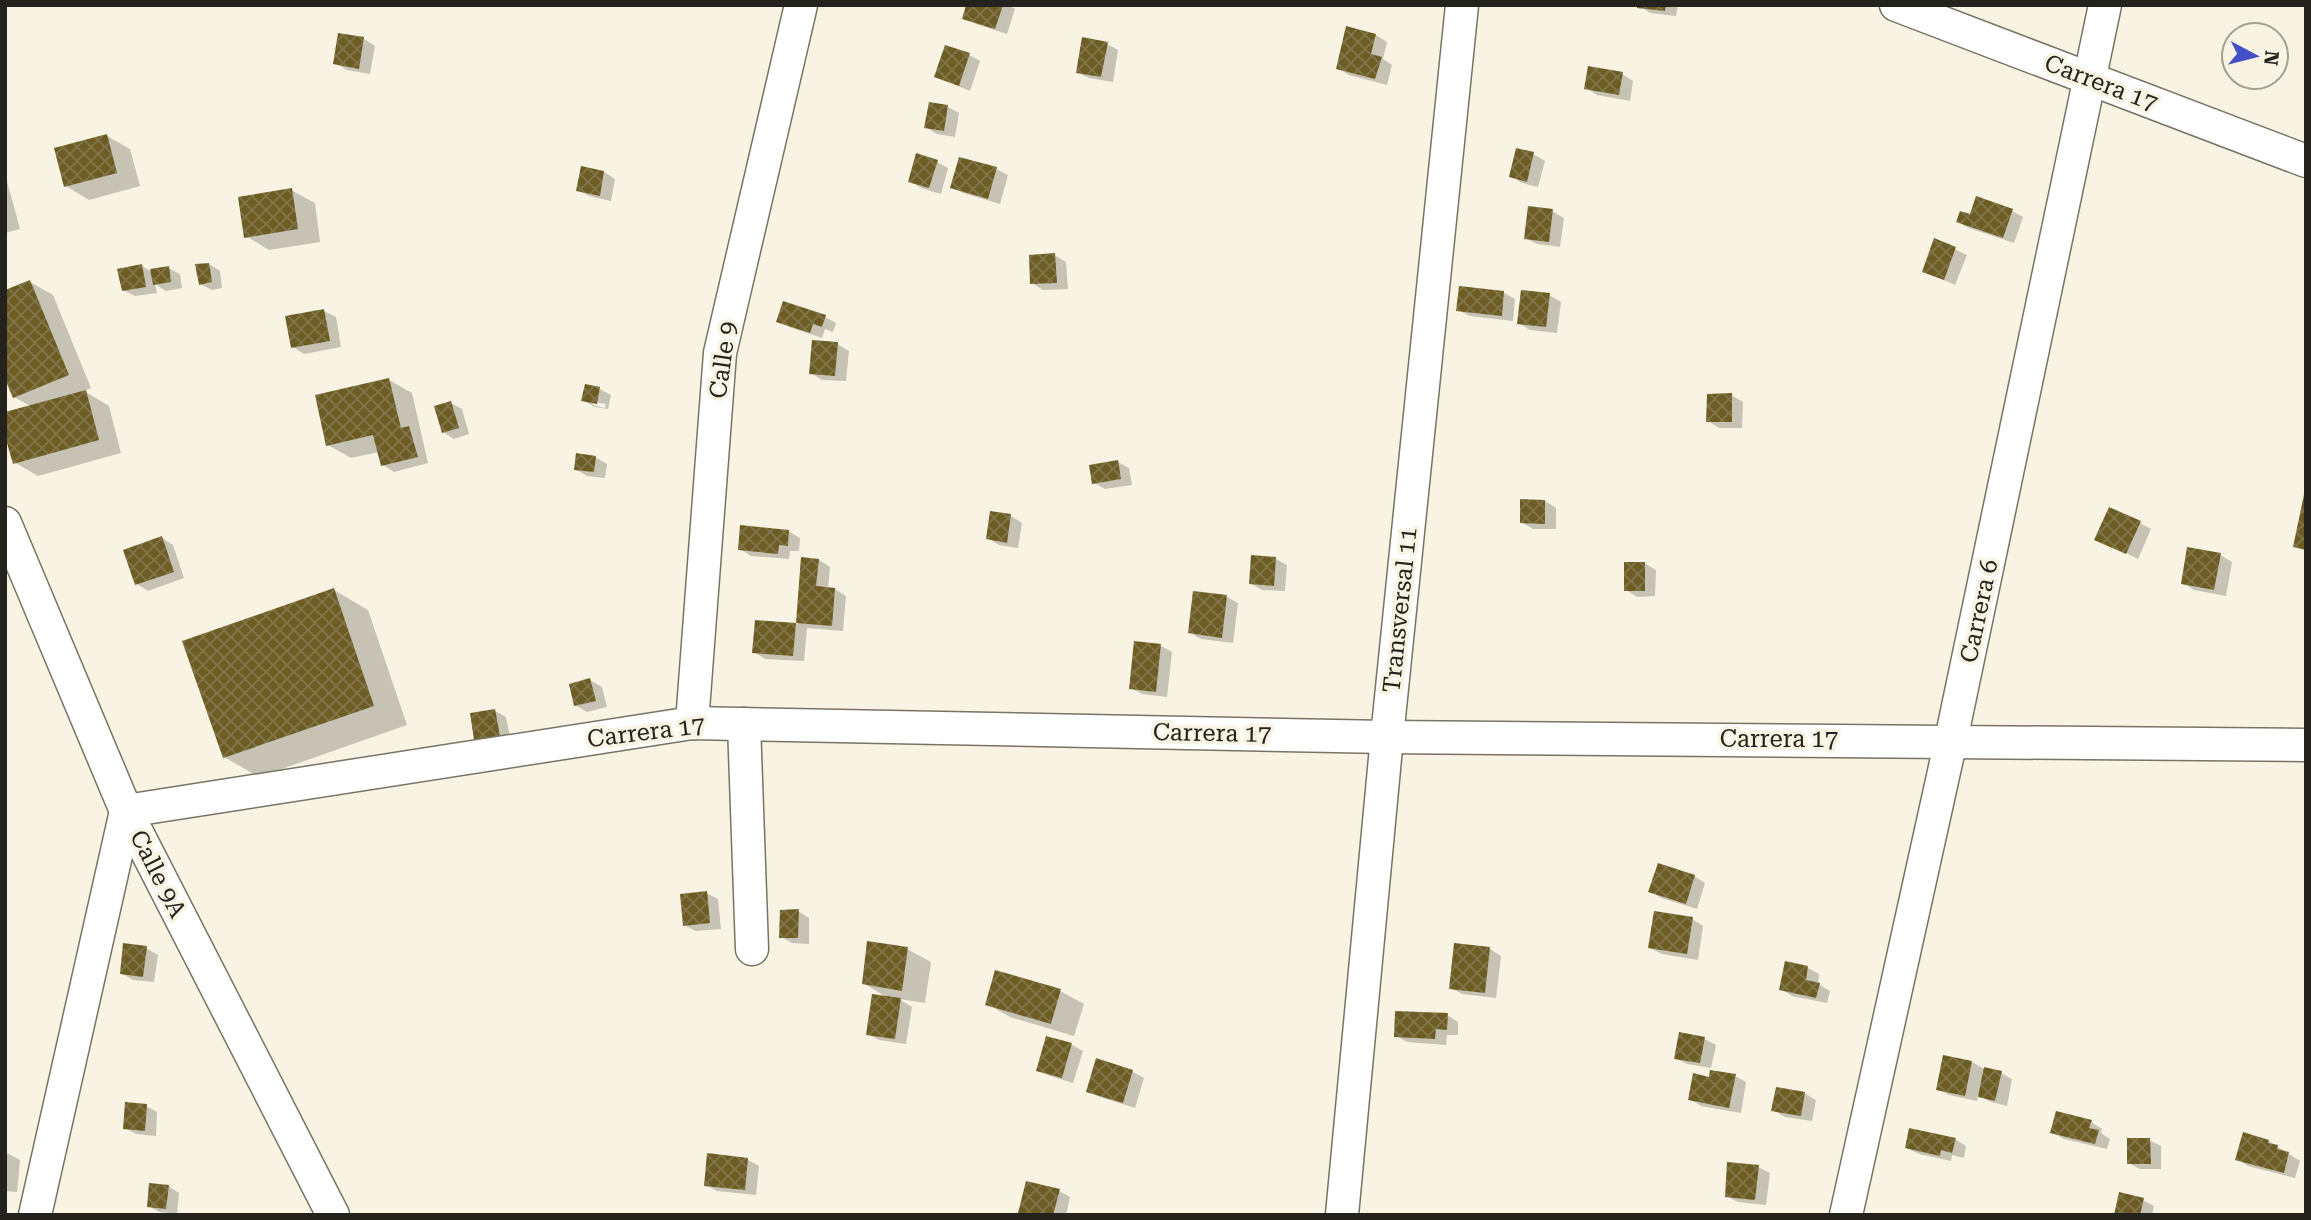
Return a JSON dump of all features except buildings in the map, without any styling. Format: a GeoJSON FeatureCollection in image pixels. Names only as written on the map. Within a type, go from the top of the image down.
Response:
{"type":"FeatureCollection","features":[{"type":"Feature","properties":{"kind":"street","name":"Calle 9"},"geometry":{"type":"LineString","coordinates":[[692,723],[720,353],[801,5]]}},
{"type":"Feature","properties":{"kind":"street","name":"Transversal 11"},"geometry":{"type":"LineString","coordinates":[[1342,1215],[1387,737],[1462,5]]}},
{"type":"Feature","properties":{"kind":"street","name":"Carrera 17"},"geometry":{"type":"LineString","coordinates":[[1896,5],[2306,161]]}},
{"type":"Feature","properties":{"kind":"street","name":"Carrera 6"},"geometry":{"type":"LineString","coordinates":[[1846,1215],[1951,740],[2105,5]]}},
{"type":"Feature","properties":{"kind":"street","name":"Calle 9A"},"geometry":{"type":"LineString","coordinates":[[5,523],[126,811],[333,1215]]}},
{"type":"Feature","properties":{"kind":"street","name":"Carrera 17"},"geometry":{"type":"LineString","coordinates":[[126,811],[692,723],[1387,737],[2306,745]]}},
{"type":"Feature","properties":{"kind":"street"},"geometry":{"type":"LineString","coordinates":[[744,724],[752,949]]}},
{"type":"Feature","properties":{"kind":"street"},"geometry":{"type":"LineString","coordinates":[[35,1215],[126,811]]}}]}
